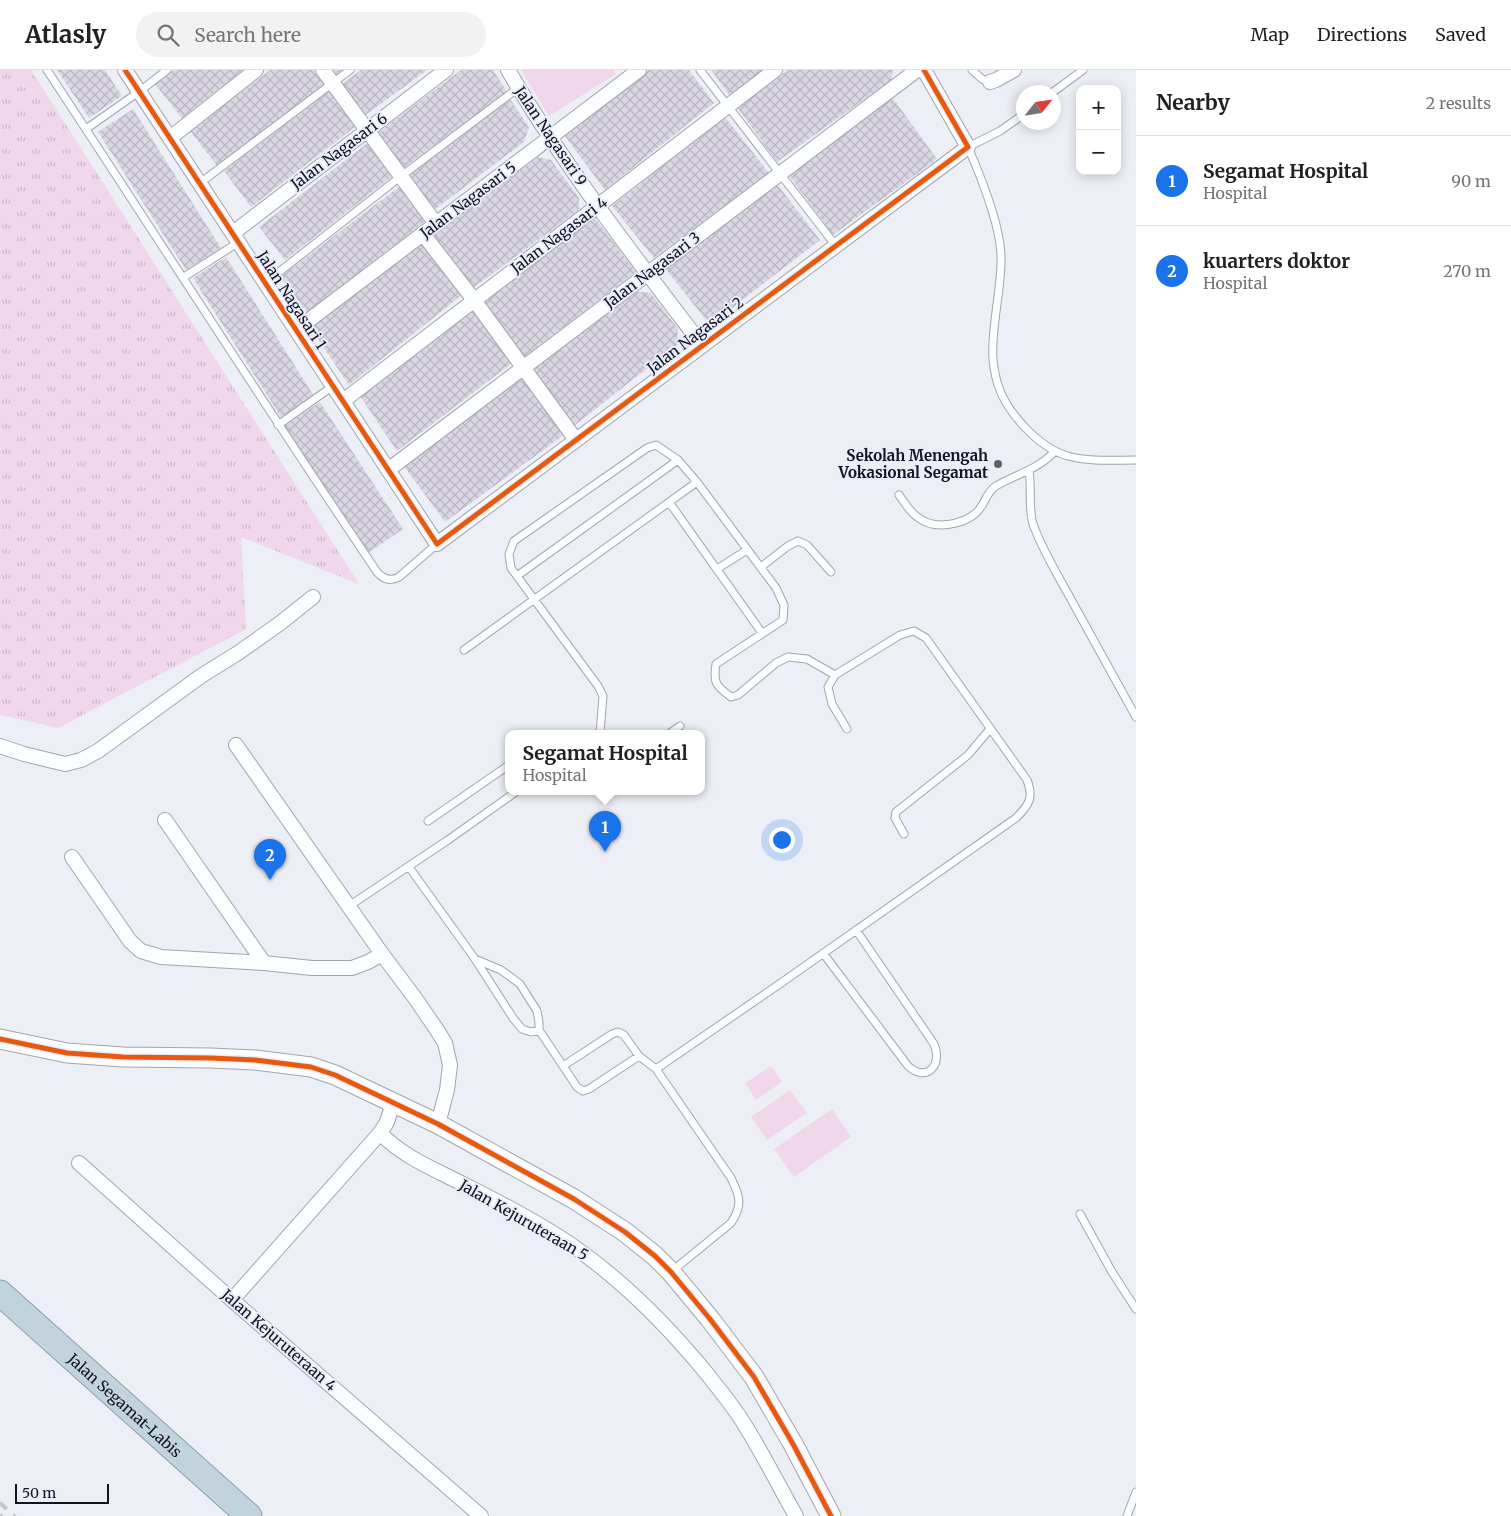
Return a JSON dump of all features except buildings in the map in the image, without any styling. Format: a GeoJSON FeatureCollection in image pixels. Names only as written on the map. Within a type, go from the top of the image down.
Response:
{"type":"FeatureCollection","features":[{"type":"Feature","properties":{"kind":"highway","name":"Jalan Segamat-Labis"},"geometry":{"type":"LineString","coordinates":[[0,1293],[250,1516]]}},
{"type":"Feature","properties":{"kind":"street","name":"Jalan Nagasari 1"},"geometry":{"type":"LineString","coordinates":[[126,70],[436,544]]}},
{"type":"Feature","properties":{"kind":"street"},"geometry":{"type":"LineString","coordinates":[[170,138],[256,70]]}},
{"type":"Feature","properties":{"kind":"street"},"geometry":{"type":"LineString","coordinates":[[323,70],[436,224]]}},
{"type":"Feature","properties":{"kind":"street","name":"Jalan Nagasari 6"},"geometry":{"type":"LineString","coordinates":[[236,238],[366,130],[446,70]]}},
{"type":"Feature","properties":{"kind":"street","name":"Jalan Nagasari 9"},"geometry":{"type":"LineString","coordinates":[[508,70],[549,138],[702,346]]}},
{"type":"Feature","properties":{"kind":"street","name":"Jalan Nagasari 4"},"geometry":{"type":"LineString","coordinates":[[343,401],[775,70]]}},
{"type":"Feature","properties":{"kind":"street","name":"Jalan Nagasari 3"},"geometry":{"type":"LineString","coordinates":[[388,470],[917,70]]}},
{"type":"Feature","properties":{"kind":"street"},"geometry":{"type":"LineString","coordinates":[[924,70],[968,147]]}},
{"type":"Feature","properties":{"kind":"street"},"geometry":{"type":"LineString","coordinates":[[990,82],[1014,70]]}},
{"type":"Feature","properties":{"kind":"street","name":"Jalan Nagasari 5"},"geometry":{"type":"LineString","coordinates":[[296,330],[549,138],[630,73]]}},
{"type":"Feature","properties":{"kind":"street","name":"Jalan Nagasari 2"},"geometry":{"type":"LineString","coordinates":[[436,544],[968,147]]}},
{"type":"Feature","properties":{"kind":"street"},"geometry":{"type":"LineString","coordinates":[[423,234],[524,367],[576,440]]}},
{"type":"Feature","properties":{"kind":"street"},"geometry":{"type":"LineString","coordinates":[[0,746],[65,764],[81,760],[98,751],[201,676],[238,653],[313,597]]}},
{"type":"Feature","properties":{"kind":"street"},"geometry":{"type":"LineString","coordinates":[[236,745],[382,954],[415,998],[444,1043],[450,1065],[447,1090],[438,1124]]}},
{"type":"Feature","properties":{"kind":"street"},"geometry":{"type":"LineString","coordinates":[[165,820],[264,963]]}},
{"type":"Feature","properties":{"kind":"street"},"geometry":{"type":"LineString","coordinates":[[72,856],[120,928],[141,951],[161,957],[312,968],[352,968],[382,954]]}},
{"type":"Feature","properties":{"kind":"street"},"geometry":{"type":"LineString","coordinates":[[0,1039],[66,1053],[123,1057],[228,1058],[311,1067],[335,1075],[438,1124],[536,1177],[599,1214],[632,1238],[671,1272],[754,1377],[793,1444],[831,1516]]}},
{"type":"Feature","properties":{"kind":"street"},"geometry":{"type":"LineString","coordinates":[[232,1300],[380,1133],[393,1103]]}},
{"type":"Feature","properties":{"kind":"street","name":"Jalan Kejuruteraan 5"},"geometry":{"type":"LineString","coordinates":[[380,1133],[397,1148],[420,1162],[552,1232],[585,1254],[629,1290],[686,1349],[729,1402],[746,1426],[796,1516]]}},
{"type":"Feature","properties":{"kind":"street","name":"Jalan Kejuruteraan 4"},"geometry":{"type":"LineString","coordinates":[[79,1163],[232,1300],[481,1516]]}},
{"type":"Feature","properties":{"kind":"lane"},"geometry":{"type":"LineString","coordinates":[[47,70],[278,425],[381,577],[393,580],[436,544]]}},
{"type":"Feature","properties":{"kind":"lane"},"geometry":{"type":"LineString","coordinates":[[86,129],[167,70]]}},
{"type":"Feature","properties":{"kind":"lane"},"geometry":{"type":"LineString","coordinates":[[200,184],[350,70]]}},
{"type":"Feature","properties":{"kind":"lane"},"geometry":{"type":"LineString","coordinates":[[700,70],[836,246]]}},
{"type":"Feature","properties":{"kind":"lane"},"geometry":{"type":"LineString","coordinates":[[972,70],[982,79],[990,82]]}},
{"type":"Feature","properties":{"kind":"lane"},"geometry":{"type":"LineString","coordinates":[[1061,86],[1083,70]]}},
{"type":"Feature","properties":{"kind":"lane"},"geometry":{"type":"LineString","coordinates":[[266,282],[518,88]]}},
{"type":"Feature","properties":{"kind":"lane"},"geometry":{"type":"LineString","coordinates":[[1016,120],[1000,132],[968,147],[978,169],[997,230],[1002,259],[993,344],[998,385],[1008,405],[1020,422],[1034,437],[1055,451],[1068,456],[1094,459],[1136,460]]}},
{"type":"Feature","properties":{"kind":"lane"},"geometry":{"type":"LineString","coordinates":[[184,278],[236,238]]}},
{"type":"Feature","properties":{"kind":"lane"},"geometry":{"type":"LineString","coordinates":[[278,425],[333,386]]}},
{"type":"Feature","properties":{"kind":"lane"},"geometry":{"type":"LineString","coordinates":[[600,730],[603,696],[598,686],[511,568],[509,554],[514,541],[647,448],[656,445],[678,460],[697,482],[776,588],[784,604],[783,620],[716,664],[714,678],[718,688],[731,697],[738,695],[776,663],[788,657],[807,659],[835,675]]}},
{"type":"Feature","properties":{"kind":"lane"},"geometry":{"type":"LineString","coordinates":[[900,495],[919,519],[936,524],[948,524],[966,519],[976,513],[988,493],[994,487],[1029,471],[1049,458],[1055,451]]}},
{"type":"Feature","properties":{"kind":"lane"},"geometry":{"type":"LineString","coordinates":[[517,576],[678,460]]}},
{"type":"Feature","properties":{"kind":"lane"},"geometry":{"type":"LineString","coordinates":[[1029,471],[1031,482],[1030,505],[1033,522],[1041,542],[1136,717]]}},
{"type":"Feature","properties":{"kind":"lane"},"geometry":{"type":"LineString","coordinates":[[464,650],[697,482]]}},
{"type":"Feature","properties":{"kind":"lane"},"geometry":{"type":"LineString","coordinates":[[670,502],[762,633]]}},
{"type":"Feature","properties":{"kind":"lane"},"geometry":{"type":"LineString","coordinates":[[760,567],[788,546],[798,541],[807,545],[830,572]]}},
{"type":"Feature","properties":{"kind":"lane"},"geometry":{"type":"LineString","coordinates":[[716,569],[747,550]]}},
{"type":"Feature","properties":{"kind":"lane"},"geometry":{"type":"LineString","coordinates":[[656,1069],[1016,818],[1030,801],[1031,790],[1026,780],[926,638],[914,631],[900,635],[835,675],[828,687],[832,704],[847,729]]}},
{"type":"Feature","properties":{"kind":"lane"},"geometry":{"type":"LineString","coordinates":[[674,730],[680,726]]}},
{"type":"Feature","properties":{"kind":"lane"},"geometry":{"type":"LineString","coordinates":[[904,834],[895,818],[896,812],[968,754],[990,729]]}},
{"type":"Feature","properties":{"kind":"lane"},"geometry":{"type":"LineString","coordinates":[[428,821],[505,768]]}},
{"type":"Feature","properties":{"kind":"lane"},"geometry":{"type":"LineString","coordinates":[[349,906],[409,867],[511,795]]}},
{"type":"Feature","properties":{"kind":"lane"},"geometry":{"type":"LineString","coordinates":[[409,867],[475,959],[513,1018],[522,1028],[531,1032],[539,1030]]}},
{"type":"Feature","properties":{"kind":"lane"},"geometry":{"type":"LineString","coordinates":[[823,953],[908,1066],[917,1073],[927,1072],[934,1066],[937,1059],[934,1044],[856,930]]}},
{"type":"Feature","properties":{"kind":"lane"},"geometry":{"type":"LineString","coordinates":[[475,959],[501,970],[520,984],[537,1011],[539,1030],[577,1088],[583,1091],[589,1089],[640,1056]]}},
{"type":"Feature","properties":{"kind":"lane"},"geometry":{"type":"LineString","coordinates":[[563,1066],[612,1034],[618,1032],[624,1035],[640,1056],[656,1069],[731,1178],[738,1192],[740,1203],[737,1214],[731,1223],[671,1272]]}},
{"type":"Feature","properties":{"kind":"lane"},"geometry":{"type":"LineString","coordinates":[[1080,1214],[1112,1272],[1136,1309]]}},
{"type":"Feature","properties":{"kind":"lane"},"geometry":{"type":"LineString","coordinates":[[1127,1516],[1136,1492]]}},
{"type":"Feature","properties":{"kind":"green space"},"geometry":{"type":"Polygon","coordinates":[[[0,70],[31,70],[359,584],[241,537],[246,629],[58,728],[0,715],[0,70]]]}},
{"type":"Feature","properties":{"kind":"green space"},"geometry":{"type":"Polygon","coordinates":[[[521,70],[613,70],[616,74],[549,116],[521,70]]]}},
{"type":"Feature","properties":{"kind":"green space"},"geometry":{"type":"Polygon","coordinates":[[[771,1066],[782,1082],[756,1100],[745,1083],[771,1066]]]}},
{"type":"Feature","properties":{"kind":"green space"},"geometry":{"type":"Polygon","coordinates":[[[790,1090],[807,1113],[767,1140],[751,1117],[790,1090]]]}},
{"type":"Feature","properties":{"kind":"green space"},"geometry":{"type":"Polygon","coordinates":[[[832,1109],[851,1137],[794,1177],[774,1149],[832,1109]]]}},
{"type":"Feature","properties":{"kind":"railway"},"geometry":{"type":"LineString","coordinates":[[0,1503],[15,1516]]}},
{"type":"Feature","properties":{"kind":"cycle path"},"geometry":{"type":"LineString","coordinates":[[125,70],[437,544],[968,147],[924,70]]}},
{"type":"Feature","properties":{"kind":"cycle path"},"geometry":{"type":"LineString","coordinates":[[0,1039],[67,1053],[123,1057],[255,1060],[311,1067],[335,1075],[438,1124],[574,1199],[625,1232],[655,1256],[671,1272],[710,1319],[754,1377],[793,1444],[831,1516]]}},
{"type":"Feature","properties":{"kind":"place","name":"Sekolah Menengah Vokasional Segamat"},"geometry":{"type":"Point","coordinates":[998,464]}},
{"type":"Feature","properties":{"kind":"place","name":"Segamat Hospital"},"geometry":{"type":"Point","coordinates":[605,852]}},
{"type":"Feature","properties":{"kind":"place","name":"kuarters doktor"},"geometry":{"type":"Point","coordinates":[270,880]}}]}
